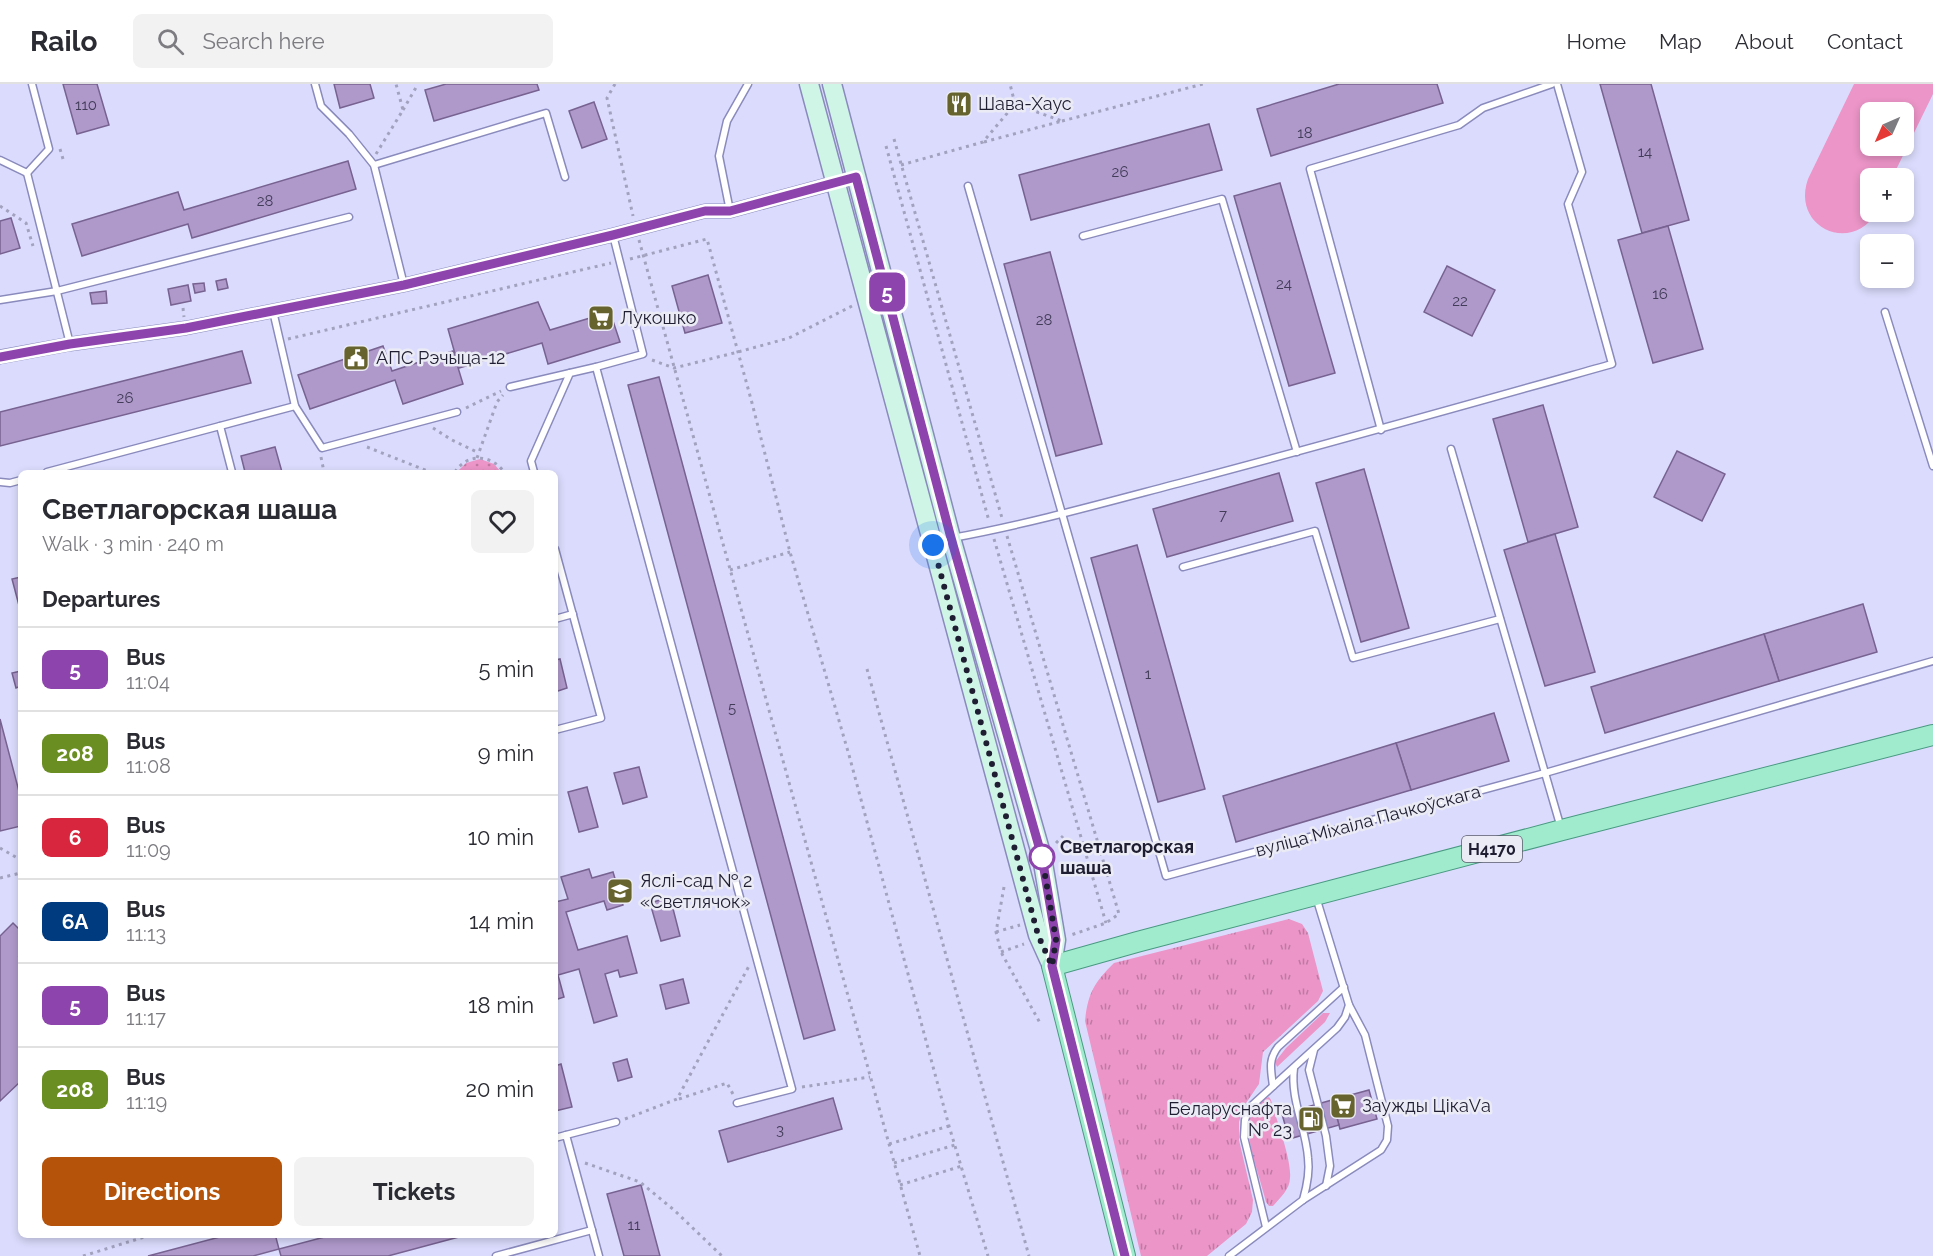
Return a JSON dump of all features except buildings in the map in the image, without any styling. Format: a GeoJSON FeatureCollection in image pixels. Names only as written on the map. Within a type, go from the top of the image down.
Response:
{"type":"FeatureCollection","features":[{"type":"Feature","properties":{"kind":"main road"},"geometry":{"type":"LineString","coordinates":[[809,84],[1038,935],[1052,966],[1125,1256]]}},
{"type":"Feature","properties":{"kind":"main road"},"geometry":{"type":"LineString","coordinates":[[832,84],[951,538],[1042,857],[1056,940],[1052,966]]}},
{"type":"Feature","properties":{"kind":"main road","name":"Н4170"},"geometry":{"type":"LineString","coordinates":[[1052,966],[1562,830],[1933,735]]}},
{"type":"Feature","properties":{"kind":"street"},"geometry":{"type":"LineString","coordinates":[[0,357],[70,344],[186,328],[404,285],[705,211],[730,211],[856,177]]}},
{"type":"Feature","properties":{"kind":"lane"},"geometry":{"type":"LineString","coordinates":[[27,173],[49,149],[32,84]]}},
{"type":"Feature","properties":{"kind":"lane"},"geometry":{"type":"LineString","coordinates":[[315,84],[321,106],[373,163],[404,285]]}},
{"type":"Feature","properties":{"kind":"lane"},"geometry":{"type":"LineString","coordinates":[[730,211],[719,156],[727,121],[748,84]]}},
{"type":"Feature","properties":{"kind":"lane"},"geometry":{"type":"LineString","coordinates":[[1381,430],[1310,169],[1459,125],[1483,108],[1552,84]]}},
{"type":"Feature","properties":{"kind":"lane"},"geometry":{"type":"LineString","coordinates":[[951,538],[991,531],[1381,430],[1612,364],[1568,204],[1582,172],[1557,84]]}},
{"type":"Feature","properties":{"kind":"lane"},"geometry":{"type":"LineString","coordinates":[[373,163],[546,113],[565,177]]}},
{"type":"Feature","properties":{"kind":"lane"},"geometry":{"type":"LineString","coordinates":[[0,160],[27,173]]}},
{"type":"Feature","properties":{"kind":"lane"},"geometry":{"type":"LineString","coordinates":[[27,173],[70,344]]}},
{"type":"Feature","properties":{"kind":"lane"},"geometry":{"type":"LineString","coordinates":[[968,186],[1062,513]]}},
{"type":"Feature","properties":{"kind":"lane"},"geometry":{"type":"LineString","coordinates":[[1083,236],[1222,199],[1297,452]]}},
{"type":"Feature","properties":{"kind":"lane"},"geometry":{"type":"LineString","coordinates":[[0,300],[57,291],[349,217]]}},
{"type":"Feature","properties":{"kind":"lane"},"geometry":{"type":"LineString","coordinates":[[510,387],[644,354],[613,235]]}},
{"type":"Feature","properties":{"kind":"lane"},"geometry":{"type":"LineString","coordinates":[[273,310],[296,406],[322,448],[457,412]]}},
{"type":"Feature","properties":{"kind":"lane"},"geometry":{"type":"LineString","coordinates":[[1885,312],[1933,466]]}},
{"type":"Feature","properties":{"kind":"lane"},"geometry":{"type":"LineString","coordinates":[[596,367],[792,1089],[737,1103]]}},
{"type":"Feature","properties":{"kind":"lane"},"geometry":{"type":"LineString","coordinates":[[534,470],[531,460],[570,373]]}},
{"type":"Feature","properties":{"kind":"lane"},"geometry":{"type":"LineString","coordinates":[[55,470],[296,406]]}},
{"type":"Feature","properties":{"kind":"lane"},"geometry":{"type":"LineString","coordinates":[[220,426],[231,470]]}},
{"type":"Feature","properties":{"kind":"lane"},"geometry":{"type":"LineString","coordinates":[[1451,449],[1562,830]]}},
{"type":"Feature","properties":{"kind":"lane"},"geometry":{"type":"LineString","coordinates":[[0,482],[18,481]]}},
{"type":"Feature","properties":{"kind":"lane","name":"вуліца Міхаіла Пачкоўскага"},"geometry":{"type":"LineString","coordinates":[[1062,513],[1166,876],[1545,773],[1933,661]]}},
{"type":"Feature","properties":{"kind":"lane"},"geometry":{"type":"LineString","coordinates":[[1183,567],[1315,531],[1353,658],[1500,619]]}},
{"type":"Feature","properties":{"kind":"lane"},"geometry":{"type":"LineString","coordinates":[[558,560],[600,718],[558,729]]}},
{"type":"Feature","properties":{"kind":"lane"},"geometry":{"type":"LineString","coordinates":[[558,618],[573,614]]}},
{"type":"Feature","properties":{"kind":"lane"},"geometry":{"type":"LineString","coordinates":[[1229,1256],[1303,1200],[1381,1150],[1387,1140],[1388,1126],[1365,1035],[1349,1005],[1316,896]]}},
{"type":"Feature","properties":{"kind":"lane"},"geometry":{"type":"LineString","coordinates":[[1273,1086],[1270,1064],[1272,1054],[1344,987]]}},
{"type":"Feature","properties":{"kind":"lane"},"geometry":{"type":"LineString","coordinates":[[1266,1227],[1244,1137],[1245,1120],[1249,1108],[1337,1028],[1345,1017],[1349,1005]]}},
{"type":"Feature","properties":{"kind":"lane"},"geometry":{"type":"LineString","coordinates":[[1314,1050],[1309,1070],[1326,1136],[1330,1166],[1326,1186]]}},
{"type":"Feature","properties":{"kind":"lane"},"geometry":{"type":"LineString","coordinates":[[1294,1068],[1292,1079],[1308,1156],[1309,1178],[1303,1200]]}},
{"type":"Feature","properties":{"kind":"lane"},"geometry":{"type":"LineString","coordinates":[[558,1137],[616,1122]]}},
{"type":"Feature","properties":{"kind":"lane"},"geometry":{"type":"LineString","coordinates":[[566,1136],[599,1256]]}},
{"type":"Feature","properties":{"kind":"lane"},"geometry":{"type":"LineString","coordinates":[[496,1256],[592,1230]]}},
{"type":"Feature","properties":{"kind":"path"},"geometry":{"type":"LineString","coordinates":[[396,84],[403,110]]}},
{"type":"Feature","properties":{"kind":"path"},"geometry":{"type":"LineString","coordinates":[[373,163],[418,84]]}},
{"type":"Feature","properties":{"kind":"path"},"geometry":{"type":"LineString","coordinates":[[615,84],[607,98],[643,256],[920,1256]]}},
{"type":"Feature","properties":{"kind":"path"},"geometry":{"type":"LineString","coordinates":[[1010,84],[1015,104]]}},
{"type":"Feature","properties":{"kind":"path"},"geometry":{"type":"LineString","coordinates":[[901,165],[1203,84]]}},
{"type":"Feature","properties":{"kind":"path"},"geometry":{"type":"LineString","coordinates":[[1015,104],[1062,121]]}},
{"type":"Feature","properties":{"kind":"path"},"geometry":{"type":"LineString","coordinates":[[983,142],[1015,104]]}},
{"type":"Feature","properties":{"kind":"path"},"geometry":{"type":"LineString","coordinates":[[0,206],[26,223],[33,247]]}},
{"type":"Feature","properties":{"kind":"path"},"geometry":{"type":"LineString","coordinates":[[280,341],[707,239],[790,552],[849,755],[949,1126],[988,1256]]}},
{"type":"Feature","properties":{"kind":"path"},"geometry":{"type":"LineString","coordinates":[[641,355],[674,368],[789,338],[848,307]]}},
{"type":"Feature","properties":{"kind":"path"},"geometry":{"type":"LineString","coordinates":[[457,412],[510,387]]}},
{"type":"Feature","properties":{"kind":"path"},"geometry":{"type":"LineString","coordinates":[[477,458],[497,402],[510,387]]}},
{"type":"Feature","properties":{"kind":"path"},"geometry":{"type":"LineString","coordinates":[[423,421],[452,440],[479,453]]}},
{"type":"Feature","properties":{"kind":"path"},"geometry":{"type":"LineString","coordinates":[[350,440],[424,470]]}},
{"type":"Feature","properties":{"kind":"path"},"geometry":{"type":"LineString","coordinates":[[322,448],[320,459],[323,470]]}},
{"type":"Feature","properties":{"kind":"path"},"geometry":{"type":"LineString","coordinates":[[457,470],[462,463],[477,458],[493,461],[502,470]]}},
{"type":"Feature","properties":{"kind":"path"},"geometry":{"type":"LineString","coordinates":[[730,570],[790,552]]}},
{"type":"Feature","properties":{"kind":"path"},"geometry":{"type":"LineString","coordinates":[[867,669],[1029,1256]]}},
{"type":"Feature","properties":{"kind":"path"},"geometry":{"type":"LineString","coordinates":[[0,848],[18,858]]}},
{"type":"Feature","properties":{"kind":"path"},"geometry":{"type":"LineString","coordinates":[[0,878],[18,874]]}},
{"type":"Feature","properties":{"kind":"path"},"geometry":{"type":"LineString","coordinates":[[1004,886],[996,932],[1001,952],[1040,1023]]}},
{"type":"Feature","properties":{"kind":"path"},"geometry":{"type":"LineString","coordinates":[[996,932],[1020,924],[1022,934]]}},
{"type":"Feature","properties":{"kind":"path"},"geometry":{"type":"LineString","coordinates":[[1001,952],[1023,944]]}},
{"type":"Feature","properties":{"kind":"path"},"geometry":{"type":"LineString","coordinates":[[677,1099],[755,954]]}},
{"type":"Feature","properties":{"kind":"path"},"geometry":{"type":"LineString","coordinates":[[792,1089],[870,1077]]}},
{"type":"Feature","properties":{"kind":"path"},"geometry":{"type":"LineString","coordinates":[[616,1122],[728,1083],[737,1103]]}},
{"type":"Feature","properties":{"kind":"path"},"geometry":{"type":"LineString","coordinates":[[889,1144],[949,1126]]}},
{"type":"Feature","properties":{"kind":"path"},"geometry":{"type":"LineString","coordinates":[[894,1162],[955,1145]]}},
{"type":"Feature","properties":{"kind":"path"},"geometry":{"type":"LineString","coordinates":[[572,1158],[640,1182],[675,1210],[722,1256]]}},
{"type":"Feature","properties":{"kind":"path"},"geometry":{"type":"LineString","coordinates":[[900,1185],[962,1166]]}},
{"type":"Feature","properties":{"kind":"path"},"geometry":{"type":"LineString","coordinates":[[83,1256],[141,1238]]}},
{"type":"Feature","properties":{"kind":"green space"},"geometry":{"type":"Polygon","coordinates":[[[1854,84],[1933,84],[1933,94],[1914,133],[1914,102],[1860,102],[1860,156],[1903,156],[1897,168],[1860,168],[1860,222],[1869,222],[1866,225],[1853,232],[1839,233],[1826,230],[1816,222],[1808,210],[1805,196],[1808,179],[1854,84]]]}},
{"type":"Feature","properties":{"kind":"green space"},"geometry":{"type":"Polygon","coordinates":[[[480,459],[494,464],[499,470],[459,470],[466,463],[480,459]]]}},
{"type":"Feature","properties":{"kind":"green space"},"geometry":{"type":"Polygon","coordinates":[[[1289,919],[1302,924],[1308,933],[1323,991],[1318,1001],[1263,1052],[1259,1084],[1244,1106],[1239,1122],[1239,1140],[1253,1200],[1252,1212],[1246,1224],[1207,1256],[1141,1256],[1085,1021],[1093,989],[1114,963],[1289,919]]]}},
{"type":"Feature","properties":{"kind":"green space"},"geometry":{"type":"Polygon","coordinates":[[[1323,1013],[1330,1013],[1325,1022],[1277,1067],[1275,1062],[1286,1048],[1323,1013]]]}},
{"type":"Feature","properties":{"kind":"green space"},"geometry":{"type":"Polygon","coordinates":[[[1269,1097],[1283,1139],[1290,1170],[1288,1186],[1273,1206],[1269,1206],[1266,1202],[1248,1131],[1252,1110],[1269,1097]]]}},
{"type":"Feature","properties":{"kind":"bus line","name":"5"},"geometry":{"type":"LineString","coordinates":[[0,357],[70,344],[186,328],[404,285],[705,211],[730,211],[856,177],[951,538],[1042,857],[1056,940],[1052,966],[1125,1256]]}},
{"type":"Feature","properties":{"kind":"place","name":"Шава-Хаус"},"geometry":{"type":"Point","coordinates":[959,104]}},
{"type":"Feature","properties":{"kind":"place","name":"Лукошко"},"geometry":{"type":"Point","coordinates":[601,318]}},
{"type":"Feature","properties":{"kind":"place","name":"АПС Рэчыца-12"},"geometry":{"type":"Point","coordinates":[356,358]}},
{"type":"Feature","properties":{"kind":"place","name":"Светлагорская шаша"},"geometry":{"type":"Point","coordinates":[1042,857]}},
{"type":"Feature","properties":{"kind":"place","name":"Яслі-сад № 2 «Светлячок»"},"geometry":{"type":"Point","coordinates":[620,891]}},
{"type":"Feature","properties":{"kind":"place","name":"Заужды ЦікаVа"},"geometry":{"type":"Point","coordinates":[1343,1106]}},
{"type":"Feature","properties":{"kind":"place","name":"Беларуснафта № 23"},"geometry":{"type":"Point","coordinates":[1311,1119]}},
{"type":"Feature","properties":{"kind":"route"},"geometry":{"type":"LineString","coordinates":[[933,545],[1038,935],[1052,966],[1056,940],[1042,857]]}}]}
